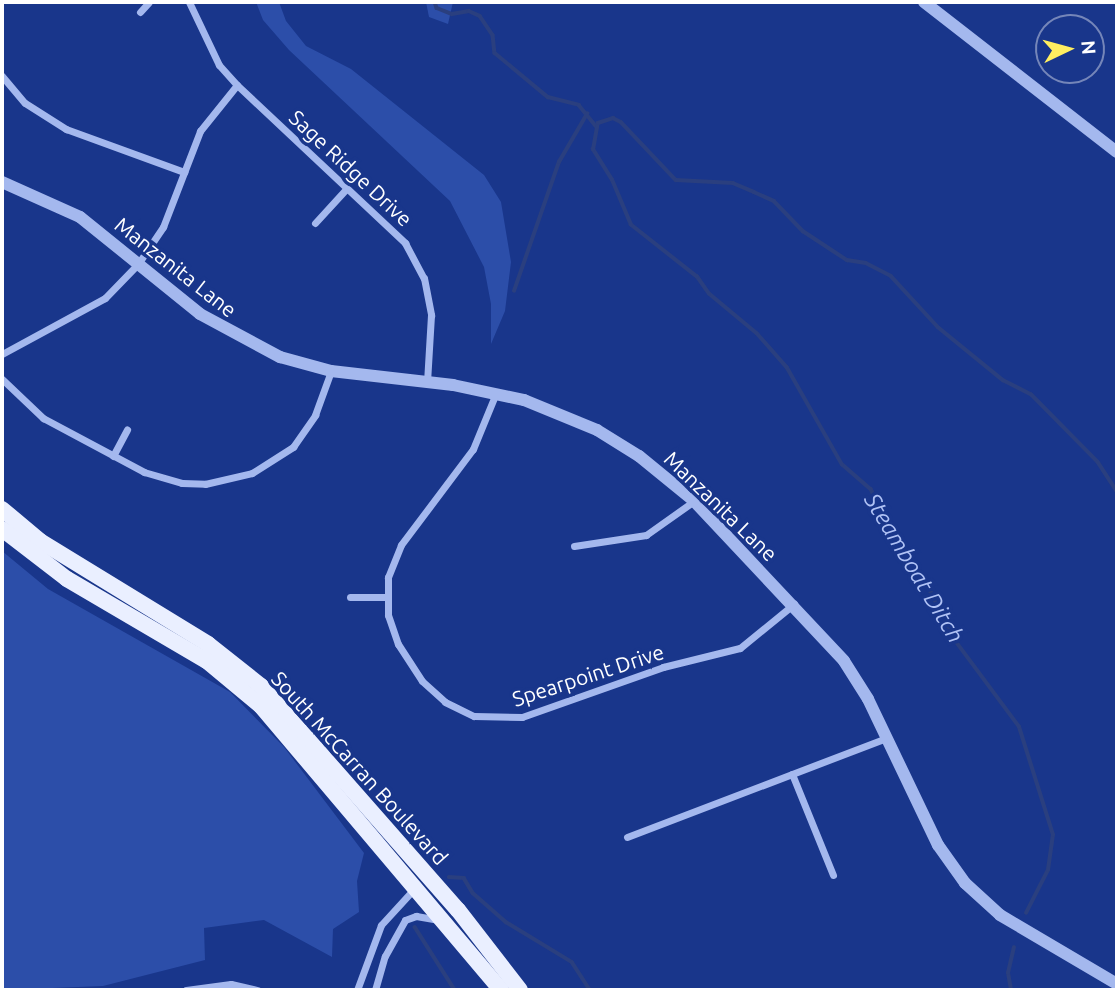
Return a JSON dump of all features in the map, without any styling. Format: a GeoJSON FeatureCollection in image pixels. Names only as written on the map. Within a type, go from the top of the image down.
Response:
{"type":"FeatureCollection","features":[{"type":"Feature","properties":{"kind":"main road","name":"South McCarran Boulevard"},"geometry":{"type":"LineString","coordinates":[[2,509],[40,541],[198,637],[242,670],[284,710],[458,910],[520,990]]}},
{"type":"Feature","properties":{"kind":"main road","name":"South McCarran Boulevard"},"geometry":{"type":"LineString","coordinates":[[2,529],[67,579],[207,661],[261,706],[501,990]]}},
{"type":"Feature","properties":{"kind":"main road"},"geometry":{"type":"LineString","coordinates":[[415,889],[458,910]]}},
{"type":"Feature","properties":{"kind":"street"},"geometry":{"type":"LineString","coordinates":[[141,12],[149,2]]}},
{"type":"Feature","properties":{"kind":"street","name":"Sage Ridge Drive"},"geometry":{"type":"LineString","coordinates":[[190,2],[219,65],[346,189],[393,229],[424,278],[431,315],[427,382]]}},
{"type":"Feature","properties":{"kind":"street"},"geometry":{"type":"LineString","coordinates":[[924,2],[1117,152]]}},
{"type":"Feature","properties":{"kind":"street"},"geometry":{"type":"LineString","coordinates":[[2,76],[25,103],[66,129],[184,172]]}},
{"type":"Feature","properties":{"kind":"street"},"geometry":{"type":"LineString","coordinates":[[2,354],[105,298],[138,264],[163,227],[210,114],[237,85]]}},
{"type":"Feature","properties":{"kind":"street","name":"Manzanita Lane"},"geometry":{"type":"LineString","coordinates":[[2,183],[66,209],[232,335],[281,357],[331,371],[496,393],[547,408],[597,430],[658,470],[694,501],[794,604],[844,661],[886,738],[938,845],[965,883],[1000,915],[1109,984]]}},
{"type":"Feature","properties":{"kind":"street"},"geometry":{"type":"LineString","coordinates":[[314,223],[346,189]]}},
{"type":"Feature","properties":{"kind":"street"},"geometry":{"type":"LineString","coordinates":[[2,379],[43,418],[144,472],[182,483],[214,484],[244,477],[274,462],[299,440],[316,415],[331,371]]}},
{"type":"Feature","properties":{"kind":"street"},"geometry":{"type":"LineString","coordinates":[[351,597],[386,597],[401,545],[474,449],[496,393]]}},
{"type":"Feature","properties":{"kind":"street"},"geometry":{"type":"LineString","coordinates":[[113,456],[127,430]]}},
{"type":"Feature","properties":{"kind":"street"},"geometry":{"type":"LineString","coordinates":[[574,546],[646,535],[694,501]]}},
{"type":"Feature","properties":{"kind":"street","name":"Spearpoint Drive"},"geometry":{"type":"LineString","coordinates":[[386,597],[398,644],[433,693],[474,716],[505,720],[534,714],[663,667],[740,649],[794,604]]}},
{"type":"Feature","properties":{"kind":"street"},"geometry":{"type":"LineString","coordinates":[[627,837],[886,738]]}},
{"type":"Feature","properties":{"kind":"street"},"geometry":{"type":"LineString","coordinates":[[792,774],[833,876]]}},
{"type":"Feature","properties":{"kind":"street"},"geometry":{"type":"LineString","coordinates":[[357,990],[381,925],[415,889]]}},
{"type":"Feature","properties":{"kind":"street"},"geometry":{"type":"LineString","coordinates":[[375,990],[385,956],[405,920],[433,918],[447,926]]}},
{"type":"Feature","properties":{"kind":"street"},"geometry":{"type":"LineString","coordinates":[[186,990],[231,984],[258,990]]}},
{"type":"Feature","properties":{"kind":"shaded area"},"geometry":{"type":"Polygon","coordinates":[[[256,2],[279,2],[286,21],[306,46],[351,69],[484,175],[501,202],[511,262],[505,311],[491,344],[491,304],[484,267],[450,201],[289,50],[263,20],[256,2]]]}},
{"type":"Feature","properties":{"kind":"shaded area"},"geometry":{"type":"Polygon","coordinates":[[[426,2],[453,2],[448,24],[429,17],[426,2]]]}},
{"type":"Feature","properties":{"kind":"shaded area"},"geometry":{"type":"Polygon","coordinates":[[[2,551],[48,589],[230,692],[284,747],[364,853],[357,881],[359,912],[333,929],[332,957],[264,920],[204,928],[205,960],[103,986],[2,990],[2,551]]]}},
{"type":"Feature","properties":{"kind":"waterway"},"geometry":{"type":"LineString","coordinates":[[435,2],[437,8],[452,14],[469,11],[480,16],[493,35],[495,53],[548,97],[579,105],[596,126]]}},
{"type":"Feature","properties":{"kind":"waterway"},"geometry":{"type":"LineString","coordinates":[[514,291],[559,162],[587,114]]}},
{"type":"Feature","properties":{"kind":"waterway","name":"Steamboat Ditch"},"geometry":{"type":"LineString","coordinates":[[1026,913],[1048,870],[1053,835],[1019,727],[953,638],[931,593],[889,531],[871,490],[842,465],[787,368],[757,334],[709,294],[697,277],[631,225],[612,180],[593,150],[598,123],[613,118],[621,122],[676,180],[733,183],[754,192],[774,201],[803,231],[847,260],[866,263],[891,276],[938,327],[1003,380],[1031,394],[1098,462],[1117,491]]}},
{"type":"Feature","properties":{"kind":"waterway","name":"Steamboat Ditch"},"geometry":{"type":"LineString","coordinates":[[449,877],[464,878],[473,893],[506,922],[572,962],[590,990]]}},
{"type":"Feature","properties":{"kind":"waterway","name":"Steamboat Ditch"},"geometry":{"type":"LineString","coordinates":[[415,927],[455,990]]}},
{"type":"Feature","properties":{"kind":"waterway","name":"Steamboat Ditch"},"geometry":{"type":"LineString","coordinates":[[1011,990],[1008,973],[1014,948]]}}]}
